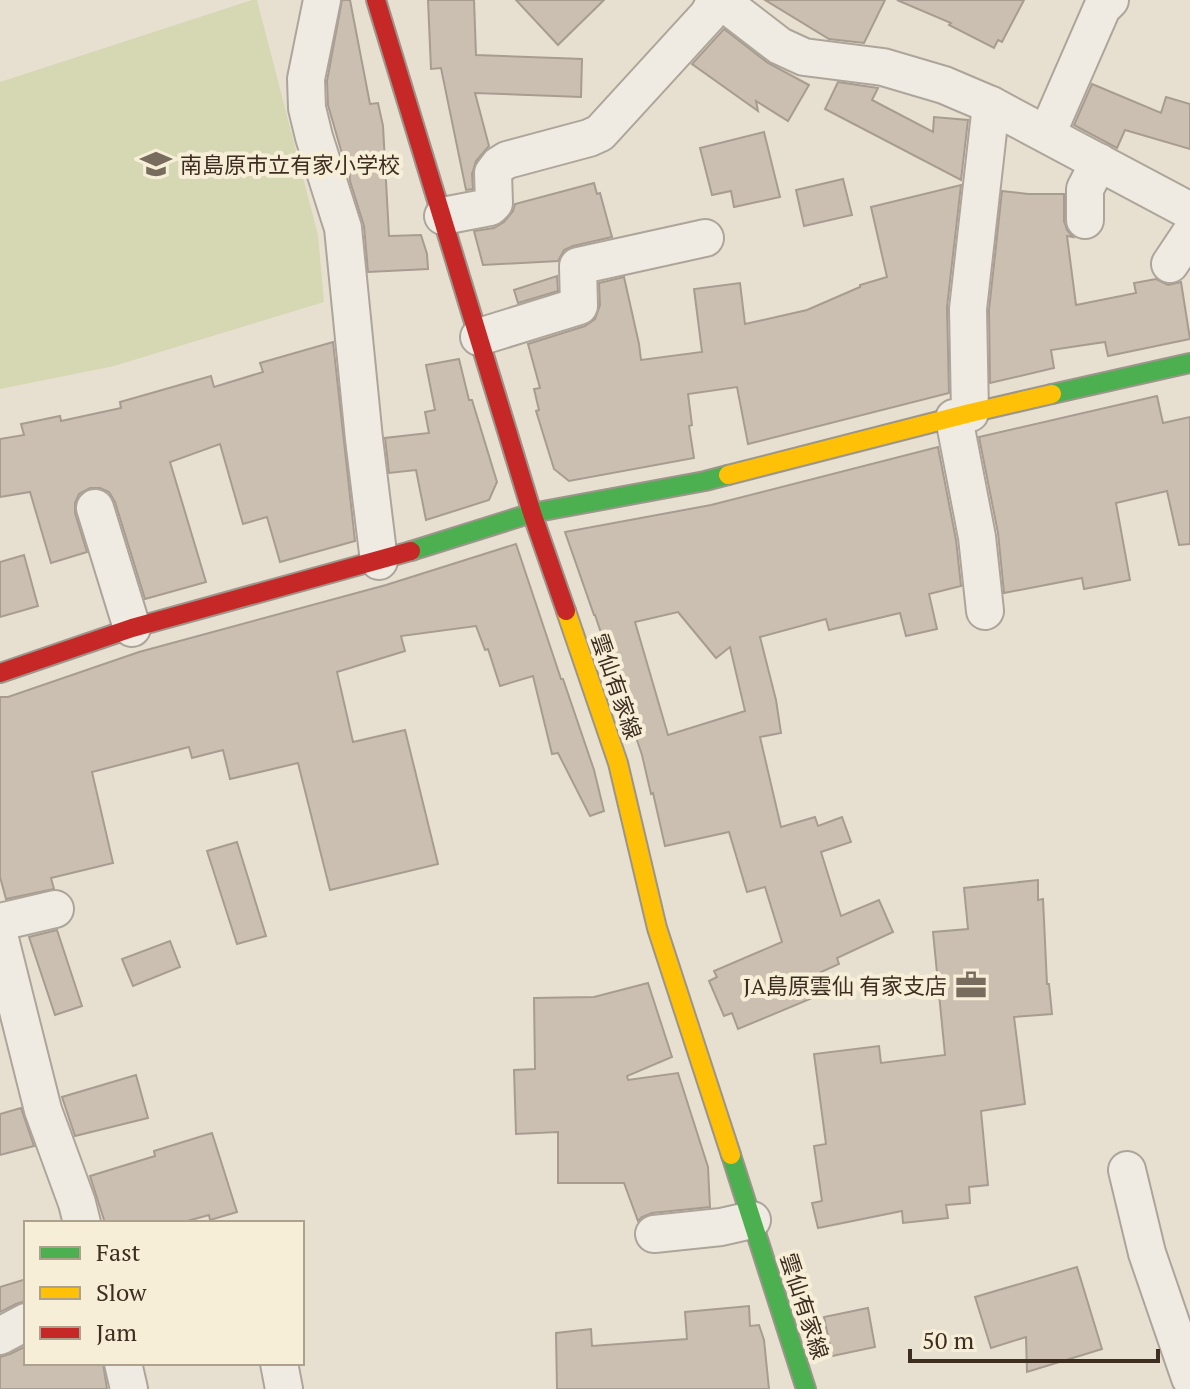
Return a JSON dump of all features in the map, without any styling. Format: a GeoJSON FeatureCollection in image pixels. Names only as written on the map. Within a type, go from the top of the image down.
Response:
{"type":"FeatureCollection","features":[{"type":"Feature","properties":{"kind":"main road","name":"雲仙有家線"},"geometry":{"type":"LineString","coordinates":[[376,0],[532,513],[618,763],[657,928],[806,1389]]}},
{"type":"Feature","properties":{"kind":"main road"},"geometry":{"type":"LineString","coordinates":[[0,673],[132,628],[379,561],[532,513],[705,481],[962,415],[1190,363]]}},
{"type":"Feature","properties":{"kind":"street"},"geometry":{"type":"LineString","coordinates":[[322,0],[306,79],[307,108],[343,228],[379,561]]}},
{"type":"Feature","properties":{"kind":"street"},"geometry":{"type":"LineString","coordinates":[[443,216],[490,207],[494,203],[493,173],[507,160],[600,133],[708,15],[718,0],[780,46],[804,57],[883,67],[944,85],[991,105],[1190,211]]}},
{"type":"Feature","properties":{"kind":"street"},"geometry":{"type":"LineString","coordinates":[[1047,134],[1102,8],[1110,0]]}},
{"type":"Feature","properties":{"kind":"street"},"geometry":{"type":"LineString","coordinates":[[985,611],[977,537],[965,481],[962,415],[968,309],[991,105]]}},
{"type":"Feature","properties":{"kind":"street"},"geometry":{"type":"LineString","coordinates":[[1085,220],[1085,189],[1099,162]]}},
{"type":"Feature","properties":{"kind":"street"},"geometry":{"type":"LineString","coordinates":[[1170,264],[1190,234]]}},
{"type":"Feature","properties":{"kind":"street"},"geometry":{"type":"LineString","coordinates":[[479,337],[579,306],[578,266],[705,238]]}},
{"type":"Feature","properties":{"kind":"street"},"geometry":{"type":"LineString","coordinates":[[95,508],[132,628]]}},
{"type":"Feature","properties":{"kind":"street"},"geometry":{"type":"LineString","coordinates":[[0,922],[55,909]]}},
{"type":"Feature","properties":{"kind":"street"},"geometry":{"type":"LineString","coordinates":[[0,939],[43,1110],[82,1221]]}},
{"type":"Feature","properties":{"kind":"street"},"geometry":{"type":"LineString","coordinates":[[1127,1170],[1147,1253],[1190,1378]]}},
{"type":"Feature","properties":{"kind":"street"},"geometry":{"type":"LineString","coordinates":[[654,1234],[721,1227],[752,1220]]}},
{"type":"Feature","properties":{"kind":"street"},"geometry":{"type":"LineString","coordinates":[[0,1336],[24,1323]]}},
{"type":"Feature","properties":{"kind":"street"},"geometry":{"type":"LineString","coordinates":[[124,1365],[129,1389]]}},
{"type":"Feature","properties":{"kind":"street"},"geometry":{"type":"LineString","coordinates":[[279,1365],[284,1389]]}},
{"type":"Feature","properties":{"kind":"green space","name":"南島原市立有家小学校"},"geometry":{"type":"Polygon","coordinates":[[[257,0],[318,235],[324,302],[114,366],[0,389],[0,82],[257,0]]]}},
{"type":"Feature","properties":{"kind":"building"},"geometry":{"type":"Polygon","coordinates":[[[342,0],[350,0],[370,104],[378,103],[383,126],[389,236],[421,235],[428,269],[368,272],[364,226],[350,181],[349,163],[345,164],[328,105],[327,81],[342,0]]]}},
{"type":"Feature","properties":{"kind":"building"},"geometry":{"type":"Polygon","coordinates":[[[428,0],[474,0],[476,55],[582,59],[581,97],[475,93],[489,146],[476,161],[472,174],[473,189],[466,190],[441,68],[431,69],[428,0]]]}},
{"type":"Feature","properties":{"kind":"building"},"geometry":{"type":"Polygon","coordinates":[[[516,0],[604,0],[558,45],[516,0]]]}},
{"type":"Feature","properties":{"kind":"building"},"geometry":{"type":"Polygon","coordinates":[[[765,0],[885,0],[864,43],[829,39],[765,0]]]}},
{"type":"Feature","properties":{"kind":"building"},"geometry":{"type":"Polygon","coordinates":[[[897,0],[1024,0],[1002,42],[998,40],[994,48],[949,25],[951,23],[897,0]]]}},
{"type":"Feature","properties":{"kind":"building"},"geometry":{"type":"Polygon","coordinates":[[[724,29],[768,63],[809,85],[788,121],[756,101],[758,111],[692,64],[724,29]]]}},
{"type":"Feature","properties":{"kind":"building"},"geometry":{"type":"Polygon","coordinates":[[[838,82],[878,88],[872,100],[933,132],[934,117],[968,120],[961,180],[825,109],[838,82]]]}},
{"type":"Feature","properties":{"kind":"building"},"geometry":{"type":"Polygon","coordinates":[[[1092,84],[1161,113],[1166,97],[1190,104],[1190,149],[1125,130],[1117,148],[1074,125],[1092,84]]]}},
{"type":"Feature","properties":{"kind":"building"},"geometry":{"type":"Polygon","coordinates":[[[764,132],[780,197],[734,207],[731,191],[712,195],[700,148],[764,132]]]}},
{"type":"Feature","properties":{"kind":"building"},"geometry":{"type":"Polygon","coordinates":[[[843,179],[852,215],[804,226],[796,190],[843,179]]]}},
{"type":"Feature","properties":{"kind":"building"},"geometry":{"type":"Polygon","coordinates":[[[594,183],[597,194],[600,193],[612,237],[564,250],[558,261],[483,265],[474,231],[494,228],[504,222],[515,204],[594,183]]]}},
{"type":"Feature","properties":{"kind":"building"},"geometry":{"type":"Polygon","coordinates":[[[961,185],[947,307],[949,393],[748,444],[737,387],[688,394],[694,458],[569,481],[554,469],[536,411],[539,410],[534,389],[540,388],[528,344],[585,326],[595,319],[600,305],[599,283],[624,277],[641,360],[702,352],[694,289],[740,283],[745,324],[807,310],[860,285],[887,277],[871,207],[961,185]]]}},
{"type":"Feature","properties":{"kind":"building"},"geometry":{"type":"Polygon","coordinates":[[[1002,191],[1064,194],[1064,221],[1073,237],[1067,236],[1076,305],[1136,293],[1134,283],[1156,279],[1168,285],[1181,282],[1190,339],[1108,356],[1105,342],[1051,350],[1054,368],[990,383],[989,310],[1002,191]]]}},
{"type":"Feature","properties":{"kind":"building"},"geometry":{"type":"Polygon","coordinates":[[[557,276],[558,291],[518,303],[514,290],[557,276]]]}},
{"type":"Feature","properties":{"kind":"building"},"geometry":{"type":"Polygon","coordinates":[[[333,342],[355,541],[280,562],[267,517],[243,524],[220,444],[170,462],[206,582],[145,599],[115,502],[109,492],[90,488],[79,494],[75,513],[87,552],[51,563],[30,492],[0,497],[0,439],[24,435],[21,424],[60,416],[61,421],[121,408],[120,402],[211,376],[214,387],[263,372],[260,363],[333,342]]]}},
{"type":"Feature","properties":{"kind":"building"},"geometry":{"type":"Polygon","coordinates":[[[459,359],[469,400],[472,400],[497,482],[489,500],[426,520],[416,470],[389,473],[385,438],[429,433],[425,412],[435,410],[426,365],[459,359]]]}},
{"type":"Feature","properties":{"kind":"building"},"geometry":{"type":"Polygon","coordinates":[[[1157,396],[1163,423],[1190,417],[1190,544],[1179,545],[1167,491],[1116,503],[1130,580],[1084,589],[1082,578],[1004,593],[998,533],[979,437],[1157,396]]]}},
{"type":"Feature","properties":{"kind":"building"},"geometry":{"type":"Polygon","coordinates":[[[938,447],[956,540],[961,586],[929,594],[937,629],[906,636],[900,613],[829,630],[826,619],[760,637],[781,733],[760,737],[781,827],[815,817],[818,826],[842,817],[851,842],[821,852],[841,916],[879,900],[893,932],[837,958],[839,964],[821,972],[829,991],[738,1029],[732,1013],[724,1016],[709,981],[717,977],[714,971],[782,942],[765,887],[747,892],[729,832],[665,846],[642,755],[565,532],[711,505],[938,447]],[[678,612],[635,622],[668,735],[745,711],[730,647],[716,658],[678,612]]]}},
{"type":"Feature","properties":{"kind":"building"},"geometry":{"type":"Polygon","coordinates":[[[516,544],[594,770],[604,811],[590,816],[558,753],[552,754],[533,676],[500,686],[488,649],[485,650],[476,626],[401,636],[405,651],[337,672],[353,742],[405,730],[438,864],[330,890],[298,763],[230,779],[223,750],[192,758],[189,747],[92,772],[113,863],[51,878],[54,889],[6,899],[0,877],[0,697],[8,697],[139,652],[386,585],[516,544]]]}},
{"type":"Feature","properties":{"kind":"building"},"geometry":{"type":"Polygon","coordinates":[[[24,555],[38,606],[0,617],[0,562],[24,555]]]}},
{"type":"Feature","properties":{"kind":"building"},"geometry":{"type":"Polygon","coordinates":[[[237,842],[266,936],[237,944],[207,851],[237,842]]]}},
{"type":"Feature","properties":{"kind":"building"},"geometry":{"type":"Polygon","coordinates":[[[1038,880],[1038,900],[1043,899],[1047,984],[1052,1014],[1014,1017],[1025,1104],[981,1111],[988,1185],[969,1187],[970,1203],[946,1205],[948,1218],[903,1223],[902,1211],[818,1228],[812,1203],[822,1201],[814,1146],[826,1144],[814,1054],[879,1046],[881,1063],[945,1055],[933,932],[968,929],[964,888],[1038,880]]]}},
{"type":"Feature","properties":{"kind":"building"},"geometry":{"type":"Polygon","coordinates":[[[57,930],[82,1006],[55,1015],[29,937],[57,930]]]}},
{"type":"Feature","properties":{"kind":"building"},"geometry":{"type":"Polygon","coordinates":[[[170,941],[180,967],[133,986],[122,959],[170,941]]]}},
{"type":"Feature","properties":{"kind":"building"},"geometry":{"type":"Polygon","coordinates":[[[648,983],[672,1057],[627,1076],[628,1080],[678,1073],[708,1167],[710,1207],[652,1213],[638,1221],[624,1183],[558,1183],[558,1132],[516,1134],[514,1070],[535,1069],[534,998],[594,997],[648,983]]]}},
{"type":"Feature","properties":{"kind":"building"},"geometry":{"type":"Polygon","coordinates":[[[136,1075],[148,1118],[75,1136],[62,1097],[136,1075]]]}},
{"type":"Feature","properties":{"kind":"building"},"geometry":{"type":"Polygon","coordinates":[[[21,1108],[34,1146],[0,1155],[0,1114],[21,1108]]]}},
{"type":"Feature","properties":{"kind":"building"},"geometry":{"type":"Polygon","coordinates":[[[212,1133],[237,1212],[210,1220],[209,1215],[187,1221],[104,1221],[90,1176],[155,1156],[154,1151],[212,1133]]]}},
{"type":"Feature","properties":{"kind":"building"},"geometry":{"type":"Polygon","coordinates":[[[1077,1267],[1102,1349],[1027,1372],[1026,1337],[991,1348],[975,1297],[1077,1267]]]}},
{"type":"Feature","properties":{"kind":"building"},"geometry":{"type":"Polygon","coordinates":[[[24,1280],[24,1302],[0,1312],[0,1287],[24,1280]]]}},
{"type":"Feature","properties":{"kind":"building"},"geometry":{"type":"Polygon","coordinates":[[[749,1306],[750,1326],[759,1325],[764,1340],[769,1389],[557,1389],[556,1333],[591,1329],[592,1346],[687,1339],[685,1312],[749,1306]]]}},
{"type":"Feature","properties":{"kind":"building"},"geometry":{"type":"Polygon","coordinates":[[[868,1308],[875,1347],[832,1356],[824,1317],[868,1308]]]}},
{"type":"Feature","properties":{"kind":"building"},"geometry":{"type":"Polygon","coordinates":[[[24,1347],[24,1365],[103,1365],[107,1389],[0,1389],[0,1357],[24,1347]]]}},
{"type":"Feature","properties":{"kind":"traffic: fast"},"geometry":{"type":"LineString","coordinates":[[1052,394],[1190,363]]}},
{"type":"Feature","properties":{"kind":"traffic: fast"},"geometry":{"type":"LineString","coordinates":[[411,551],[532,513],[728,475]]}},
{"type":"Feature","properties":{"kind":"traffic: fast"},"geometry":{"type":"LineString","coordinates":[[731,1155],[806,1389]]}},
{"type":"Feature","properties":{"kind":"traffic: slow"},"geometry":{"type":"LineString","coordinates":[[728,475],[1052,394]]}},
{"type":"Feature","properties":{"kind":"traffic: slow"},"geometry":{"type":"LineString","coordinates":[[566,611],[618,763],[657,928],[731,1155]]}},
{"type":"Feature","properties":{"kind":"traffic: jam"},"geometry":{"type":"LineString","coordinates":[[376,0],[532,513],[566,611]]}},
{"type":"Feature","properties":{"kind":"traffic: jam"},"geometry":{"type":"LineString","coordinates":[[0,673],[132,628],[411,551]]}},
{"type":"Feature","properties":{"kind":"place","name":"南島原市立有家小学校"},"geometry":{"type":"Point","coordinates":[156,164]}},
{"type":"Feature","properties":{"kind":"place","name":"JA島原雲仙 有家支店"},"geometry":{"type":"Point","coordinates":[971,985]}}]}
